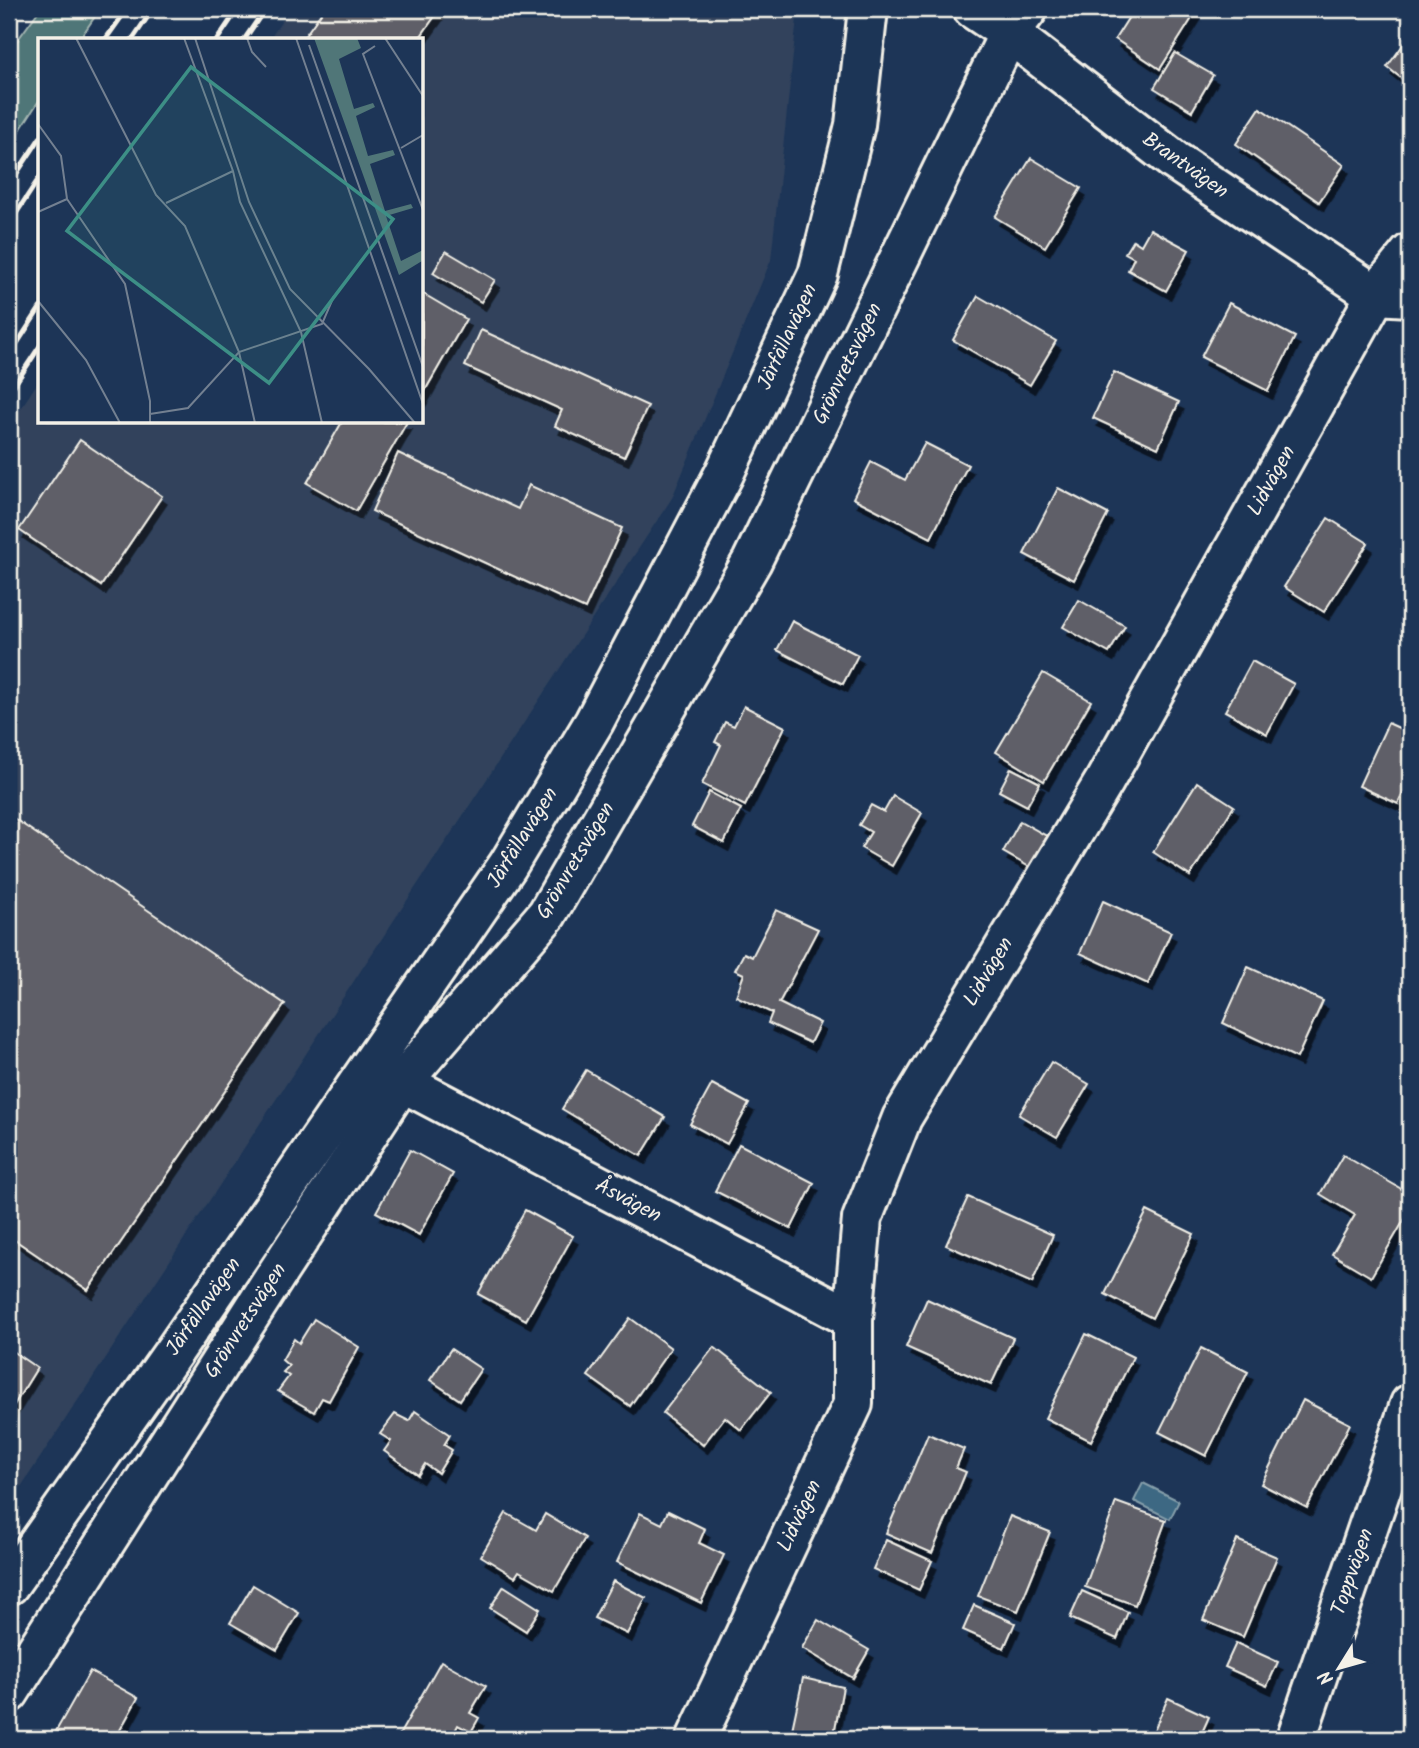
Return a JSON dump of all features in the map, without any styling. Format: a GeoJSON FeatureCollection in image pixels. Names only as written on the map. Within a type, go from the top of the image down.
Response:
{"type":"FeatureCollection","features":[{"type":"Feature","properties":{"kind":"street","name":"Järfällavägen"},"geometry":{"type":"LineString","coordinates":[[9,1585],[169,1359],[508,865],[594,722],[724,474],[818,274],[855,125],[868,9]]}},
{"type":"Feature","properties":{"kind":"street","name":"Brantvägen"},"geometry":{"type":"LineString","coordinates":[[973,9],[1018,21],[1175,161],[1393,296]]}},
{"type":"Feature","properties":{"kind":"street","name":"Grönvretsvägen"},"geometry":{"type":"LineString","coordinates":[[9,1693],[402,1082],[547,914],[745,572],[1018,21]]}},
{"type":"Feature","properties":{"kind":"street","name":"Lidvägen"},"geometry":{"type":"LineString","coordinates":[[696,1739],[853,1404],[853,1320],[862,1219],[902,1118],[1393,296],[1410,253]]}},
{"type":"Feature","properties":{"kind":"street","name":"Åsvägen"},"geometry":{"type":"LineString","coordinates":[[402,1082],[853,1320]]}},
{"type":"Feature","properties":{"kind":"street","name":"Toppvägen"},"geometry":{"type":"LineString","coordinates":[[1296,1739],[1410,1404]]}},
{"type":"Feature","properties":{"kind":"shaded area"},"geometry":{"type":"Polygon","coordinates":[[[290,9],[798,9],[771,260],[672,498],[9,1505],[9,426],[38,382],[38,424],[424,424],[424,38],[270,38],[290,9]]]}},
{"type":"Feature","properties":{"kind":"shaded area"},"geometry":{"type":"Polygon","coordinates":[[[1143,1483],[1179,1501],[1170,1519],[1134,1501],[1143,1483]]]}},
{"type":"Feature","properties":{"kind":"green space"},"geometry":{"type":"Polygon","coordinates":[[[40,9],[100,9],[80,38],[38,38],[38,102],[9,147],[9,52],[40,9]]]}},
{"type":"Feature","properties":{"kind":"building"},"geometry":{"type":"Polygon","coordinates":[[[324,9],[440,9],[419,38],[303,38],[324,9]]]}},
{"type":"Feature","properties":{"kind":"building"},"geometry":{"type":"Polygon","coordinates":[[[1134,9],[1190,9],[1196,12],[1160,69],[1115,39],[1134,9]]]}},
{"type":"Feature","properties":{"kind":"building"},"geometry":{"type":"Polygon","coordinates":[[[1408,38],[1410,40],[1410,85],[1387,67],[1408,38]]]}},
{"type":"Feature","properties":{"kind":"building"},"geometry":{"type":"Polygon","coordinates":[[[1175,53],[1213,75],[1192,111],[1154,88],[1175,53]]]}},
{"type":"Feature","properties":{"kind":"building"},"geometry":{"type":"Polygon","coordinates":[[[1260,108],[1344,165],[1319,202],[1236,144],[1260,108]]]}},
{"type":"Feature","properties":{"kind":"building"},"geometry":{"type":"Polygon","coordinates":[[[1031,158],[1081,188],[1045,247],[995,217],[1031,158]]]}},
{"type":"Feature","properties":{"kind":"building"},"geometry":{"type":"Polygon","coordinates":[[[1150,229],[1189,250],[1166,291],[1128,270],[1134,258],[1125,253],[1133,240],[1141,245],[1150,229]]]}},
{"type":"Feature","properties":{"kind":"building"},"geometry":{"type":"Polygon","coordinates":[[[446,251],[495,280],[481,302],[433,273],[446,251]]]}},
{"type":"Feature","properties":{"kind":"building"},"geometry":{"type":"Polygon","coordinates":[[[424,294],[466,319],[424,392],[424,294]]]}},
{"type":"Feature","properties":{"kind":"building"},"geometry":{"type":"Polygon","coordinates":[[[978,296],[1056,341],[1030,385],[953,340],[978,296]]]}},
{"type":"Feature","properties":{"kind":"building"},"geometry":{"type":"Polygon","coordinates":[[[1229,303],[1295,337],[1268,391],[1201,357],[1229,303]]]}},
{"type":"Feature","properties":{"kind":"building"},"geometry":{"type":"Polygon","coordinates":[[[481,330],[648,406],[624,457],[555,426],[562,410],[465,366],[481,330]]]}},
{"type":"Feature","properties":{"kind":"building"},"geometry":{"type":"Polygon","coordinates":[[[1114,372],[1179,402],[1158,448],[1093,418],[1114,372]]]}},
{"type":"Feature","properties":{"kind":"building"},"geometry":{"type":"Polygon","coordinates":[[[341,424],[406,424],[356,511],[307,483],[341,424]]]}},
{"type":"Feature","properties":{"kind":"building"},"geometry":{"type":"Polygon","coordinates":[[[80,440],[162,496],[101,586],[19,530],[80,440]]]}},
{"type":"Feature","properties":{"kind":"building"},"geometry":{"type":"Polygon","coordinates":[[[925,443],[968,465],[931,538],[853,498],[871,462],[905,480],[925,443]]]}},
{"type":"Feature","properties":{"kind":"building"},"geometry":{"type":"Polygon","coordinates":[[[398,453],[518,509],[529,485],[622,528],[585,609],[372,511],[398,453]]]}},
{"type":"Feature","properties":{"kind":"building"},"geometry":{"type":"Polygon","coordinates":[[[1058,488],[1108,514],[1074,580],[1024,554],[1058,488]]]}},
{"type":"Feature","properties":{"kind":"building"},"geometry":{"type":"Polygon","coordinates":[[[1328,518],[1368,543],[1324,612],[1284,587],[1328,518]]]}},
{"type":"Feature","properties":{"kind":"building"},"geometry":{"type":"Polygon","coordinates":[[[1079,600],[1125,626],[1109,653],[1063,627],[1079,600]]]}},
{"type":"Feature","properties":{"kind":"building"},"geometry":{"type":"Polygon","coordinates":[[[792,621],[858,655],[843,684],[777,650],[792,621]]]}},
{"type":"Feature","properties":{"kind":"building"},"geometry":{"type":"Polygon","coordinates":[[[1252,661],[1294,684],[1267,734],[1225,711],[1252,661]]]}},
{"type":"Feature","properties":{"kind":"building"},"geometry":{"type":"Polygon","coordinates":[[[1043,673],[1091,701],[1044,781],[996,752],[1043,673]]]}},
{"type":"Feature","properties":{"kind":"building"},"geometry":{"type":"Polygon","coordinates":[[[744,706],[785,727],[745,806],[702,784],[721,745],[715,742],[725,722],[734,726],[744,706]]]}},
{"type":"Feature","properties":{"kind":"building"},"geometry":{"type":"Polygon","coordinates":[[[1388,723],[1410,733],[1410,779],[1398,804],[1359,786],[1388,723]]]}},
{"type":"Feature","properties":{"kind":"building"},"geometry":{"type":"Polygon","coordinates":[[[1011,768],[1040,783],[1027,806],[999,791],[1011,768]]]}},
{"type":"Feature","properties":{"kind":"building"},"geometry":{"type":"Polygon","coordinates":[[[1197,782],[1234,806],[1190,876],[1153,852],[1197,782]]]}},
{"type":"Feature","properties":{"kind":"building"},"geometry":{"type":"Polygon","coordinates":[[[709,792],[741,809],[724,843],[692,826],[709,792]]]}},
{"type":"Feature","properties":{"kind":"building"},"geometry":{"type":"Polygon","coordinates":[[[893,796],[922,813],[892,866],[861,848],[871,832],[859,825],[871,805],[884,812],[893,796]]]}},
{"type":"Feature","properties":{"kind":"building"},"geometry":{"type":"Polygon","coordinates":[[[9,815],[285,1004],[88,1290],[9,1236],[9,815]]]}},
{"type":"Feature","properties":{"kind":"building"},"geometry":{"type":"Polygon","coordinates":[[[1020,821],[1050,838],[1033,869],[1003,852],[1020,821]]]}},
{"type":"Feature","properties":{"kind":"building"},"geometry":{"type":"Polygon","coordinates":[[[1103,901],[1171,932],[1148,984],[1080,953],[1103,901]]]}},
{"type":"Feature","properties":{"kind":"building"},"geometry":{"type":"Polygon","coordinates":[[[776,910],[818,929],[779,1003],[820,1023],[810,1043],[768,1023],[772,1013],[736,996],[744,974],[735,970],[744,953],[752,957],[776,910]]]}},
{"type":"Feature","properties":{"kind":"building"},"geometry":{"type":"Polygon","coordinates":[[[1248,967],[1323,1001],[1297,1058],[1223,1023],[1248,967]]]}},
{"type":"Feature","properties":{"kind":"building"},"geometry":{"type":"Polygon","coordinates":[[[1051,1062],[1089,1084],[1057,1137],[1019,1115],[1051,1062]]]}},
{"type":"Feature","properties":{"kind":"building"},"geometry":{"type":"Polygon","coordinates":[[[586,1070],[665,1117],[641,1156],[562,1109],[586,1070]]]}},
{"type":"Feature","properties":{"kind":"building"},"geometry":{"type":"Polygon","coordinates":[[[712,1084],[749,1104],[727,1144],[690,1124],[712,1084]]]}},
{"type":"Feature","properties":{"kind":"building"},"geometry":{"type":"Polygon","coordinates":[[[739,1144],[814,1183],[791,1229],[715,1191],[739,1144]]]}},
{"type":"Feature","properties":{"kind":"building"},"geometry":{"type":"Polygon","coordinates":[[[410,1150],[453,1174],[419,1235],[376,1212],[410,1150]]]}},
{"type":"Feature","properties":{"kind":"building"},"geometry":{"type":"Polygon","coordinates":[[[1343,1155],[1410,1194],[1410,1210],[1371,1277],[1332,1254],[1355,1215],[1320,1194],[1343,1155]]]}},
{"type":"Feature","properties":{"kind":"building"},"geometry":{"type":"Polygon","coordinates":[[[968,1197],[1053,1235],[1032,1283],[946,1245],[968,1197]]]}},
{"type":"Feature","properties":{"kind":"building"},"geometry":{"type":"Polygon","coordinates":[[[525,1210],[573,1236],[526,1320],[478,1294],[525,1210]]]}},
{"type":"Feature","properties":{"kind":"building"},"geometry":{"type":"Polygon","coordinates":[[[1147,1211],[1194,1234],[1152,1318],[1105,1294],[1147,1211]]]}},
{"type":"Feature","properties":{"kind":"building"},"geometry":{"type":"Polygon","coordinates":[[[927,1299],[1013,1338],[991,1385],[906,1347],[927,1299]]]}},
{"type":"Feature","properties":{"kind":"building"},"geometry":{"type":"Polygon","coordinates":[[[630,1318],[671,1348],[630,1406],[588,1376],[630,1318]]]}},
{"type":"Feature","properties":{"kind":"building"},"geometry":{"type":"Polygon","coordinates":[[[314,1319],[359,1347],[329,1401],[322,1398],[314,1412],[278,1391],[289,1376],[283,1372],[289,1366],[282,1360],[294,1339],[299,1343],[314,1319]]]}},
{"type":"Feature","properties":{"kind":"building"},"geometry":{"type":"Polygon","coordinates":[[[1086,1334],[1133,1357],[1091,1441],[1045,1418],[1086,1334]]]}},
{"type":"Feature","properties":{"kind":"building"},"geometry":{"type":"Polygon","coordinates":[[[714,1347],[771,1392],[741,1430],[725,1417],[703,1445],[663,1413],[714,1347]]]}},
{"type":"Feature","properties":{"kind":"building"},"geometry":{"type":"Polygon","coordinates":[[[1201,1348],[1248,1372],[1206,1456],[1159,1432],[1201,1348]]]}},
{"type":"Feature","properties":{"kind":"building"},"geometry":{"type":"Polygon","coordinates":[[[9,1349],[37,1368],[9,1413],[9,1349]]]}},
{"type":"Feature","properties":{"kind":"building"},"geometry":{"type":"Polygon","coordinates":[[[451,1349],[481,1369],[460,1400],[430,1380],[451,1349]]]}},
{"type":"Feature","properties":{"kind":"building"},"geometry":{"type":"Polygon","coordinates":[[[1303,1400],[1350,1424],[1307,1508],[1261,1484],[1303,1400]]]}},
{"type":"Feature","properties":{"kind":"building"},"geometry":{"type":"Polygon","coordinates":[[[415,1411],[450,1435],[444,1445],[452,1450],[438,1473],[425,1464],[418,1475],[384,1451],[391,1441],[380,1434],[395,1414],[409,1421],[415,1411]]]}},
{"type":"Feature","properties":{"kind":"building"},"geometry":{"type":"Polygon","coordinates":[[[928,1434],[964,1449],[956,1468],[966,1472],[932,1553],[886,1533],[928,1434]]]}},
{"type":"Feature","properties":{"kind":"building"},"geometry":{"type":"Polygon","coordinates":[[[1116,1502],[1166,1520],[1135,1605],[1085,1587],[1116,1502]]]}},
{"type":"Feature","properties":{"kind":"building"},"geometry":{"type":"Polygon","coordinates":[[[668,1511],[705,1529],[699,1543],[724,1555],[701,1603],[617,1562],[640,1513],[662,1524],[668,1511]]]}},
{"type":"Feature","properties":{"kind":"building"},"geometry":{"type":"Polygon","coordinates":[[[506,1513],[536,1530],[545,1514],[585,1538],[554,1591],[519,1571],[515,1577],[481,1556],[506,1513]]]}},
{"type":"Feature","properties":{"kind":"building"},"geometry":{"type":"Polygon","coordinates":[[[1010,1516],[1050,1532],[1018,1611],[978,1596],[1010,1516]]]}},
{"type":"Feature","properties":{"kind":"building"},"geometry":{"type":"Polygon","coordinates":[[[886,1540],[932,1561],[919,1590],[873,1569],[886,1540]]]}},
{"type":"Feature","properties":{"kind":"building"},"geometry":{"type":"Polygon","coordinates":[[[1237,1540],[1277,1557],[1243,1637],[1203,1620],[1237,1540]]]}},
{"type":"Feature","properties":{"kind":"building"},"geometry":{"type":"Polygon","coordinates":[[[613,1581],[646,1598],[627,1634],[594,1618],[613,1581]]]}},
{"type":"Feature","properties":{"kind":"building"},"geometry":{"type":"Polygon","coordinates":[[[253,1585],[299,1613],[277,1650],[230,1623],[253,1585]]]}},
{"type":"Feature","properties":{"kind":"building"},"geometry":{"type":"Polygon","coordinates":[[[504,1586],[540,1609],[526,1631],[490,1608],[504,1586]]]}},
{"type":"Feature","properties":{"kind":"building"},"geometry":{"type":"Polygon","coordinates":[[[1082,1591],[1128,1612],[1117,1639],[1070,1618],[1082,1591]]]}},
{"type":"Feature","properties":{"kind":"building"},"geometry":{"type":"Polygon","coordinates":[[[974,1605],[1015,1623],[1004,1648],[963,1630],[974,1605]]]}},
{"type":"Feature","properties":{"kind":"building"},"geometry":{"type":"Polygon","coordinates":[[[818,1620],[869,1650],[853,1678],[802,1648],[818,1620]]]}},
{"type":"Feature","properties":{"kind":"building"},"geometry":{"type":"Polygon","coordinates":[[[1236,1643],[1278,1662],[1267,1686],[1225,1667],[1236,1643]]]}},
{"type":"Feature","properties":{"kind":"building"},"geometry":{"type":"Polygon","coordinates":[[[441,1661],[486,1686],[470,1713],[479,1718],[471,1732],[458,1725],[451,1739],[398,1737],[441,1661]]]}},
{"type":"Feature","properties":{"kind":"building"},"geometry":{"type":"Polygon","coordinates":[[[90,1671],[138,1698],[115,1739],[71,1739],[56,1731],[90,1671]]]}},
{"type":"Feature","properties":{"kind":"building"},"geometry":{"type":"Polygon","coordinates":[[[803,1678],[843,1687],[833,1739],[790,1739],[803,1678]]]}},
{"type":"Feature","properties":{"kind":"building"},"geometry":{"type":"Polygon","coordinates":[[[1168,1698],[1209,1717],[1199,1739],[1150,1739],[1168,1698]]]}},
{"type":"Feature","properties":{"kind":"railway"},"geometry":{"type":"LineString","coordinates":[[106,38],[127,9]]}},
{"type":"Feature","properties":{"kind":"railway"},"geometry":{"type":"LineString","coordinates":[[133,38],[153,9]]}},
{"type":"Feature","properties":{"kind":"railway"},"geometry":{"type":"LineString","coordinates":[[218,38],[238,9]]}},
{"type":"Feature","properties":{"kind":"railway"},"geometry":{"type":"LineString","coordinates":[[245,38],[265,9]]}},
{"type":"Feature","properties":{"kind":"railway"},"geometry":{"type":"LineString","coordinates":[[9,185],[38,141]]}},
{"type":"Feature","properties":{"kind":"railway"},"geometry":{"type":"LineString","coordinates":[[9,224],[38,180]]}},
{"type":"Feature","properties":{"kind":"railway"},"geometry":{"type":"LineString","coordinates":[[9,356],[38,311]]}},
{"type":"Feature","properties":{"kind":"railway"},"geometry":{"type":"LineString","coordinates":[[9,393],[38,349]]}}]}
